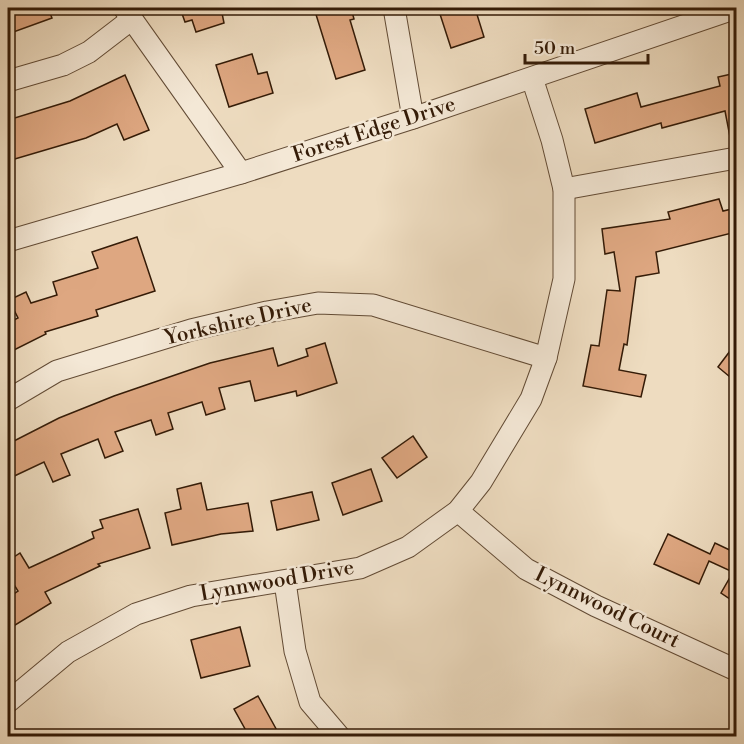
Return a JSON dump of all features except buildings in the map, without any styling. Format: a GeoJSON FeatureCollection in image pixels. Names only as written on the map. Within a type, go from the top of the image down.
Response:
{"type":"FeatureCollection","features":[{"type":"Feature","properties":{"kind":"street"},"geometry":{"type":"LineString","coordinates":[[394,8],[413,118]]}},
{"type":"Feature","properties":{"kind":"street","name":"Forest Edge Drive"},"geometry":{"type":"LineString","coordinates":[[8,241],[413,118],[729,9]]}},
{"type":"Feature","properties":{"kind":"street"},"geometry":{"type":"LineString","coordinates":[[8,81],[63,65],[81,57],[128,13],[241,172]]}},
{"type":"Feature","properties":{"kind":"street","name":"Lynnwood Drive"},"geometry":{"type":"LineString","coordinates":[[8,702],[68,652],[136,614],[191,596],[360,568],[408,547],[458,511],[481,482],[513,433],[531,399],[546,358],[564,279],[564,189],[552,140],[532,78]]}},
{"type":"Feature","properties":{"kind":"street"},"geometry":{"type":"LineString","coordinates":[[564,189],[736,158]]}},
{"type":"Feature","properties":{"kind":"street","name":"Yorkshire Drive"},"geometry":{"type":"LineString","coordinates":[[8,400],[57,371],[191,330],[318,303],[373,305],[546,358]]}},
{"type":"Feature","properties":{"kind":"street","name":"Lynnwood Court"},"geometry":{"type":"LineString","coordinates":[[458,511],[526,569],[596,606],[736,670]]}},
{"type":"Feature","properties":{"kind":"street"},"geometry":{"type":"LineString","coordinates":[[285,582],[295,651],[310,702],[339,736]]}}]}
